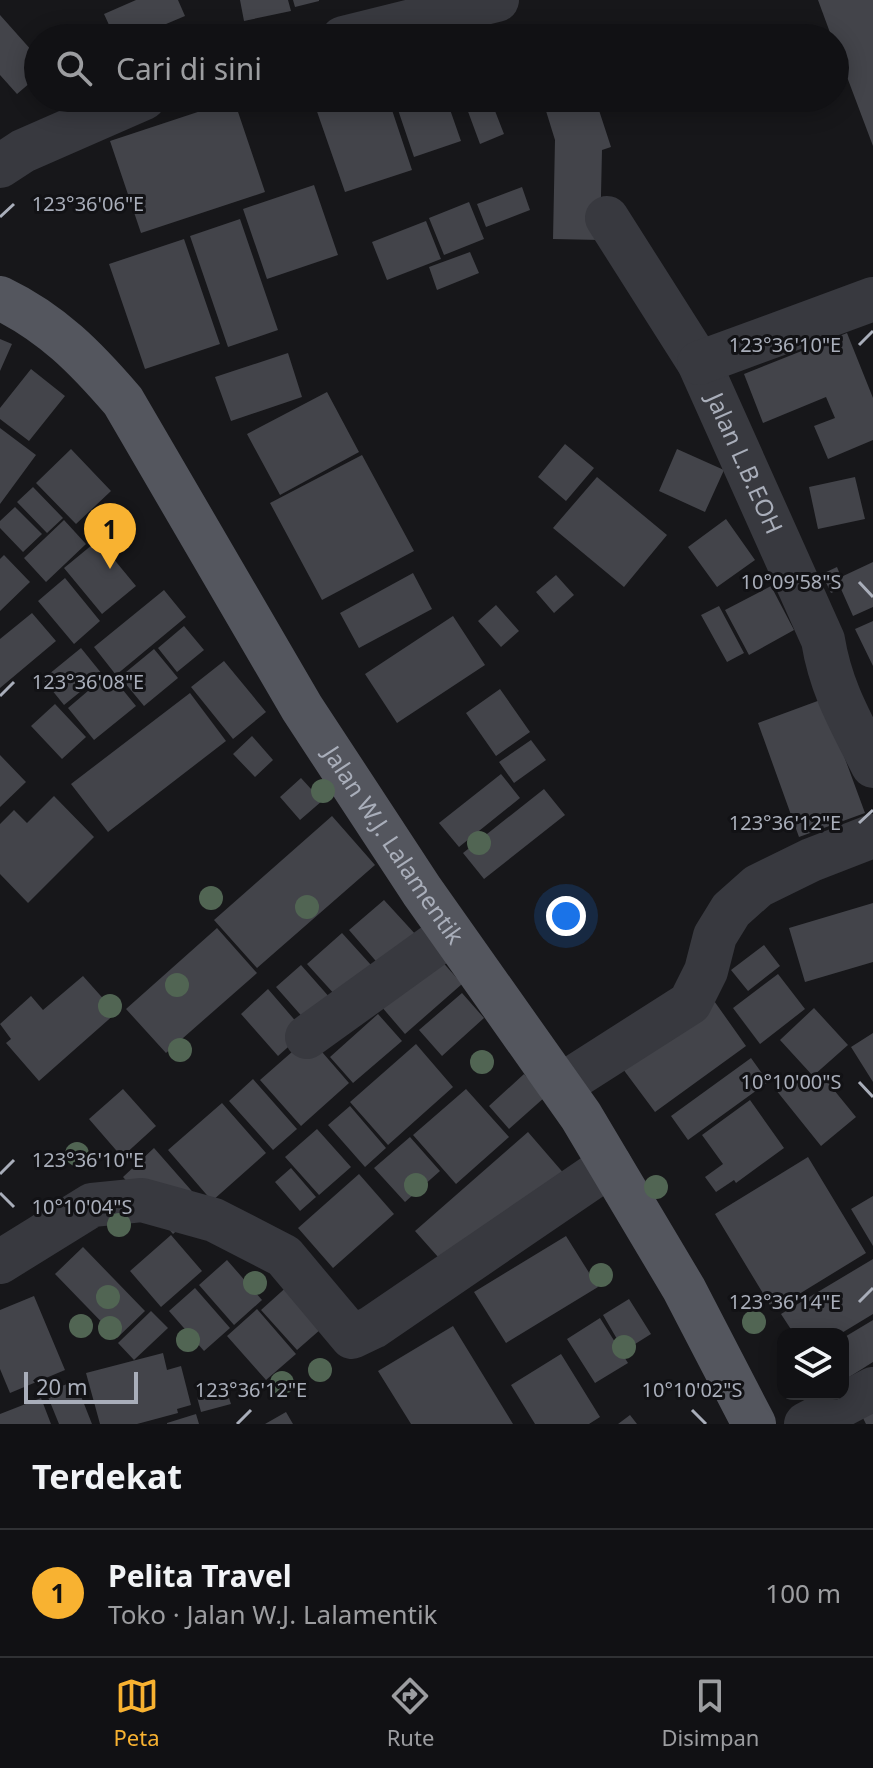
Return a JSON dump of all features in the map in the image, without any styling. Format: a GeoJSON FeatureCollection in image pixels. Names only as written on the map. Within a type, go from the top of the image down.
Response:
{"type":"FeatureCollection","features":[{"type":"Feature","properties":{"kind":"main road","name":"Jalan W.J. Lalamentik"},"geometry":{"type":"LineString","coordinates":[[0,298],[58,334],[87,358],[123,401],[302,708],[451,933],[560,1086],[610,1165],[684,1289],[754,1424]]}},
{"type":"Feature","properties":{"kind":"street"},"geometry":{"type":"LineString","coordinates":[[400,24],[497,0]]}},
{"type":"Feature","properties":{"kind":"street"},"geometry":{"type":"LineString","coordinates":[[0,166],[23,151],[112,112]]}},
{"type":"Feature","properties":{"kind":"street","name":"Jalan L.B.EOH"},"geometry":{"type":"LineString","coordinates":[[607,218],[699,363],[823,640],[828,672],[836,692],[873,766]]}},
{"type":"Feature","properties":{"kind":"street"},"geometry":{"type":"LineString","coordinates":[[699,363],[873,299]]}},
{"type":"Feature","properties":{"kind":"street"},"geometry":{"type":"LineString","coordinates":[[560,1086],[690,1003],[706,971],[715,936],[731,910],[758,886],[811,860],[873,836]]}},
{"type":"Feature","properties":{"kind":"street"},"geometry":{"type":"LineString","coordinates":[[307,1037],[451,933]]}},
{"type":"Feature","properties":{"kind":"street"},"geometry":{"type":"LineString","coordinates":[[0,1262],[92,1205],[142,1200],[214,1220],[284,1256],[352,1337],[373,1327],[610,1165]]}},
{"type":"Feature","properties":{"kind":"street"},"geometry":{"type":"LineString","coordinates":[[806,1424],[873,1389]]}},
{"type":"Feature","properties":{"kind":"building"},"geometry":{"type":"Polygon","coordinates":[[[136,0],[178,0],[185,16],[166,24],[109,24],[104,14],[136,0]]]}},
{"type":"Feature","properties":{"kind":"building"},"geometry":{"type":"Polygon","coordinates":[[[240,0],[288,0],[291,11],[244,21],[240,0]]]}},
{"type":"Feature","properties":{"kind":"building"},"geometry":{"type":"Polygon","coordinates":[[[293,0],[319,0],[319,1],[295,7],[293,0]]]}},
{"type":"Feature","properties":{"kind":"building"},"geometry":{"type":"Polygon","coordinates":[[[818,0],[873,0],[873,146],[849,82],[849,24],[827,24],[818,0]]]}},
{"type":"Feature","properties":{"kind":"building"},"geometry":{"type":"Polygon","coordinates":[[[0,15],[24,42],[24,88],[17,94],[0,75],[0,15]]]}},
{"type":"Feature","properties":{"kind":"building"},"geometry":{"type":"Polygon","coordinates":[[[198,112],[238,112],[265,192],[141,233],[110,141],[198,112]]]}},
{"type":"Feature","properties":{"kind":"building"},"geometry":{"type":"Polygon","coordinates":[[[317,112],[393,112],[412,170],[345,192],[317,112]]]}},
{"type":"Feature","properties":{"kind":"building"},"geometry":{"type":"Polygon","coordinates":[[[399,112],[451,112],[461,141],[414,157],[399,112]]]}},
{"type":"Feature","properties":{"kind":"building"},"geometry":{"type":"Polygon","coordinates":[[[468,112],[495,112],[504,134],[480,144],[468,112]]]}},
{"type":"Feature","properties":{"kind":"building"},"geometry":{"type":"Polygon","coordinates":[[[546,112],[600,112],[611,147],[602,150],[600,240],[553,239],[555,140],[546,112]]]}},
{"type":"Feature","properties":{"kind":"building"},"geometry":{"type":"Polygon","coordinates":[[[314,185],[338,255],[267,279],[243,209],[314,185]]]}},
{"type":"Feature","properties":{"kind":"building"},"geometry":{"type":"Polygon","coordinates":[[[522,187],[530,210],[486,227],[477,204],[522,187]]]}},
{"type":"Feature","properties":{"kind":"building"},"geometry":{"type":"Polygon","coordinates":[[[469,202],[484,239],[444,255],[429,218],[469,202]]]}},
{"type":"Feature","properties":{"kind":"building"},"geometry":{"type":"Polygon","coordinates":[[[240,219],[278,330],[228,347],[190,236],[240,219]]]}},
{"type":"Feature","properties":{"kind":"building"},"geometry":{"type":"Polygon","coordinates":[[[426,221],[441,259],[387,280],[372,242],[426,221]]]}},
{"type":"Feature","properties":{"kind":"building"},"geometry":{"type":"Polygon","coordinates":[[[184,239],[220,344],[145,369],[109,264],[184,239]]]}},
{"type":"Feature","properties":{"kind":"building"},"geometry":{"type":"Polygon","coordinates":[[[470,252],[479,273],[437,290],[429,267],[470,252]]]}},
{"type":"Feature","properties":{"kind":"building"},"geometry":{"type":"Polygon","coordinates":[[[847,333],[873,398],[873,440],[828,459],[814,426],[835,418],[826,397],[763,423],[744,374],[847,333]]]}},
{"type":"Feature","properties":{"kind":"building"},"geometry":{"type":"Polygon","coordinates":[[[0,339],[12,344],[0,371],[0,339]]]}},
{"type":"Feature","properties":{"kind":"building"},"geometry":{"type":"Polygon","coordinates":[[[288,353],[302,397],[231,421],[215,377],[288,353]]]}},
{"type":"Feature","properties":{"kind":"building"},"geometry":{"type":"Polygon","coordinates":[[[31,369],[65,396],[29,441],[0,419],[0,408],[31,369]]]}},
{"type":"Feature","properties":{"kind":"building"},"geometry":{"type":"Polygon","coordinates":[[[327,392],[359,452],[280,495],[247,434],[327,392]]]}},
{"type":"Feature","properties":{"kind":"building"},"geometry":{"type":"Polygon","coordinates":[[[0,428],[36,455],[0,504],[0,428]]]}},
{"type":"Feature","properties":{"kind":"building"},"geometry":{"type":"Polygon","coordinates":[[[565,444],[594,468],[566,501],[538,477],[565,444]]]}},
{"type":"Feature","properties":{"kind":"building"},"geometry":{"type":"Polygon","coordinates":[[[71,449],[111,491],[76,524],[36,483],[71,449]]]}},
{"type":"Feature","properties":{"kind":"building"},"geometry":{"type":"Polygon","coordinates":[[[677,449],[724,470],[705,512],[659,491],[677,449]]]}},
{"type":"Feature","properties":{"kind":"building"},"geometry":{"type":"Polygon","coordinates":[[[362,455],[414,551],[322,600],[270,503],[362,455]]]}},
{"type":"Feature","properties":{"kind":"building"},"geometry":{"type":"Polygon","coordinates":[[[597,477],[667,535],[624,587],[553,528],[597,477]]]}},
{"type":"Feature","properties":{"kind":"building"},"geometry":{"type":"Polygon","coordinates":[[[855,477],[865,519],[818,529],[809,487],[855,477]]]}},
{"type":"Feature","properties":{"kind":"building"},"geometry":{"type":"Polygon","coordinates":[[[33,487],[63,518],[47,533],[17,502],[33,487]]]}},
{"type":"Feature","properties":{"kind":"building"},"geometry":{"type":"Polygon","coordinates":[[[15,507],[42,534],[23,552],[0,528],[0,521],[15,507]]]}},
{"type":"Feature","properties":{"kind":"building"},"geometry":{"type":"Polygon","coordinates":[[[726,519],[755,560],[717,587],[688,547],[726,519]]]}},
{"type":"Feature","properties":{"kind":"building"},"geometry":{"type":"Polygon","coordinates":[[[64,520],[86,544],[46,582],[24,558],[64,520]]]}},
{"type":"Feature","properties":{"kind":"building"},"geometry":{"type":"Polygon","coordinates":[[[98,540],[136,586],[102,614],[64,568],[98,540]]]}},
{"type":"Feature","properties":{"kind":"building"},"geometry":{"type":"Polygon","coordinates":[[[4,555],[30,582],[0,611],[0,559],[4,555]]]}},
{"type":"Feature","properties":{"kind":"building"},"geometry":{"type":"Polygon","coordinates":[[[873,562],[873,607],[853,616],[841,589],[831,593],[822,574],[837,567],[841,577],[873,562]]]}},
{"type":"Feature","properties":{"kind":"building"},"geometry":{"type":"Polygon","coordinates":[[[413,573],[432,609],[359,648],[340,613],[413,573]]]}},
{"type":"Feature","properties":{"kind":"building"},"geometry":{"type":"Polygon","coordinates":[[[556,575],[574,595],[554,613],[536,592],[556,575]]]}},
{"type":"Feature","properties":{"kind":"building"},"geometry":{"type":"Polygon","coordinates":[[[65,578],[100,621],[74,644],[38,601],[65,578]]]}},
{"type":"Feature","properties":{"kind":"building"},"geometry":{"type":"Polygon","coordinates":[[[771,586],[794,630],[749,655],[725,610],[771,586]]]}},
{"type":"Feature","properties":{"kind":"building"},"geometry":{"type":"Polygon","coordinates":[[[164,590],[186,617],[116,675],[94,647],[164,590]]]}},
{"type":"Feature","properties":{"kind":"building"},"geometry":{"type":"Polygon","coordinates":[[[496,605],[519,631],[501,647],[478,621],[496,605]]]}},
{"type":"Feature","properties":{"kind":"building"},"geometry":{"type":"Polygon","coordinates":[[[719,606],[744,653],[727,662],[701,615],[719,606]]]}},
{"type":"Feature","properties":{"kind":"building"},"geometry":{"type":"Polygon","coordinates":[[[32,613],[56,641],[0,688],[0,639],[32,613]]]}},
{"type":"Feature","properties":{"kind":"building"},"geometry":{"type":"Polygon","coordinates":[[[453,616],[485,665],[397,723],[365,674],[453,616]]]}},
{"type":"Feature","properties":{"kind":"building"},"geometry":{"type":"Polygon","coordinates":[[[873,621],[873,666],[855,629],[873,621]]]}},
{"type":"Feature","properties":{"kind":"building"},"geometry":{"type":"Polygon","coordinates":[[[184,626],[204,650],[177,672],[158,648],[184,626]]]}},
{"type":"Feature","properties":{"kind":"building"},"geometry":{"type":"Polygon","coordinates":[[[81,648],[102,674],[64,705],[43,679],[81,648]]]}},
{"type":"Feature","properties":{"kind":"building"},"geometry":{"type":"Polygon","coordinates":[[[154,649],[178,678],[144,706],[120,677],[154,649]]]}},
{"type":"Feature","properties":{"kind":"building"},"geometry":{"type":"Polygon","coordinates":[[[224,661],[266,712],[233,739],[191,687],[224,661]]]}},
{"type":"Feature","properties":{"kind":"building"},"geometry":{"type":"Polygon","coordinates":[[[109,673],[136,706],[94,740],[68,708],[109,673]]]}},
{"type":"Feature","properties":{"kind":"building"},"geometry":{"type":"Polygon","coordinates":[[[500,689],[530,732],[496,756],[466,713],[500,689]]]}},
{"type":"Feature","properties":{"kind":"building"},"geometry":{"type":"Polygon","coordinates":[[[190,693],[226,741],[108,832],[71,784],[190,693]]]}},
{"type":"Feature","properties":{"kind":"building"},"geometry":{"type":"Polygon","coordinates":[[[823,699],[865,813],[799,837],[758,723],[823,699]]]}},
{"type":"Feature","properties":{"kind":"building"},"geometry":{"type":"Polygon","coordinates":[[[55,704],[86,737],[62,759],[31,726],[55,704]]]}},
{"type":"Feature","properties":{"kind":"building"},"geometry":{"type":"Polygon","coordinates":[[[252,736],[273,760],[255,777],[233,754],[252,736]]]}},
{"type":"Feature","properties":{"kind":"building"},"geometry":{"type":"Polygon","coordinates":[[[531,740],[546,760],[514,783],[499,762],[531,740]]]}},
{"type":"Feature","properties":{"kind":"building"},"geometry":{"type":"Polygon","coordinates":[[[0,755],[26,782],[0,807],[0,755]]]}},
{"type":"Feature","properties":{"kind":"building"},"geometry":{"type":"Polygon","coordinates":[[[501,774],[520,798],[459,847],[439,823],[501,774]]]}},
{"type":"Feature","properties":{"kind":"building"},"geometry":{"type":"Polygon","coordinates":[[[301,778],[322,801],[300,820],[280,797],[301,778]]]}},
{"type":"Feature","properties":{"kind":"building"},"geometry":{"type":"Polygon","coordinates":[[[544,789],[565,815],[484,879],[463,853],[544,789]]]}},
{"type":"Feature","properties":{"kind":"building"},"geometry":{"type":"Polygon","coordinates":[[[54,796],[94,837],[28,903],[0,874],[0,824],[14,810],[27,823],[54,796]]]}},
{"type":"Feature","properties":{"kind":"building"},"geometry":{"type":"Polygon","coordinates":[[[332,816],[375,865],[257,968],[214,920],[332,816]]]}},
{"type":"Feature","properties":{"kind":"building"},"geometry":{"type":"Polygon","coordinates":[[[384,900],[417,936],[381,967],[349,930],[384,900]]]}},
{"type":"Feature","properties":{"kind":"building"},"geometry":{"type":"Polygon","coordinates":[[[873,903],[873,962],[805,982],[789,928],[873,903]]]}},
{"type":"Feature","properties":{"kind":"building"},"geometry":{"type":"Polygon","coordinates":[[[217,928],[257,973],[166,1053],[126,1009],[217,928]]]}},
{"type":"Feature","properties":{"kind":"building"},"geometry":{"type":"Polygon","coordinates":[[[342,933],[371,965],[336,996],[307,964],[342,933]]]}},
{"type":"Feature","properties":{"kind":"building"},"geometry":{"type":"Polygon","coordinates":[[[764,945],[780,966],[748,991],[731,970],[764,945]]]}},
{"type":"Feature","properties":{"kind":"building"},"geometry":{"type":"Polygon","coordinates":[[[432,950],[462,984],[405,1034],[375,999],[432,950]]]}},
{"type":"Feature","properties":{"kind":"building"},"geometry":{"type":"Polygon","coordinates":[[[301,965],[331,999],[306,1021],[276,987],[301,965]]]}},
{"type":"Feature","properties":{"kind":"building"},"geometry":{"type":"Polygon","coordinates":[[[778,974],[805,1009],[760,1044],[733,1008],[778,974]]]}},
{"type":"Feature","properties":{"kind":"building"},"geometry":{"type":"Polygon","coordinates":[[[83,976],[116,1013],[39,1081],[6,1043],[11,1039],[0,1024],[31,996],[43,1010],[83,976]]]}},
{"type":"Feature","properties":{"kind":"building"},"geometry":{"type":"Polygon","coordinates":[[[268,989],[305,1032],[278,1056],[241,1014],[268,989]]]}},
{"type":"Feature","properties":{"kind":"building"},"geometry":{"type":"Polygon","coordinates":[[[462,993],[484,1018],[442,1056],[419,1030],[462,993]]]}},
{"type":"Feature","properties":{"kind":"building"},"geometry":{"type":"Polygon","coordinates":[[[712,998],[746,1046],[655,1112],[620,1065],[712,998]]]}},
{"type":"Feature","properties":{"kind":"building"},"geometry":{"type":"Polygon","coordinates":[[[814,1008],[848,1045],[813,1076],[780,1040],[814,1008]]]}},
{"type":"Feature","properties":{"kind":"building"},"geometry":{"type":"Polygon","coordinates":[[[378,1014],[402,1041],[353,1083],[330,1057],[378,1014]]]}},
{"type":"Feature","properties":{"kind":"building"},"geometry":{"type":"Polygon","coordinates":[[[873,1033],[873,1082],[851,1047],[873,1033]]]}},
{"type":"Feature","properties":{"kind":"building"},"geometry":{"type":"Polygon","coordinates":[[[309,1037],[349,1083],[301,1126],[260,1080],[309,1037]]]}},
{"type":"Feature","properties":{"kind":"building"},"geometry":{"type":"Polygon","coordinates":[[[416,1044],[453,1087],[388,1145],[350,1102],[416,1044]]]}},
{"type":"Feature","properties":{"kind":"building"},"geometry":{"type":"Polygon","coordinates":[[[751,1058],[768,1082],[688,1140],[671,1116],[751,1058]]]}},
{"type":"Feature","properties":{"kind":"building"},"geometry":{"type":"Polygon","coordinates":[[[799,1072],[812,1089],[825,1079],[856,1117],[821,1146],[776,1090],[799,1072]]]}},
{"type":"Feature","properties":{"kind":"building"},"geometry":{"type":"Polygon","coordinates":[[[524,1074],[545,1097],[509,1129],[489,1106],[524,1074]]]}},
{"type":"Feature","properties":{"kind":"building"},"geometry":{"type":"Polygon","coordinates":[[[253,1079],[297,1129],[273,1150],[229,1101],[253,1079]]]}},
{"type":"Feature","properties":{"kind":"building"},"geometry":{"type":"Polygon","coordinates":[[[123,1089],[156,1126],[122,1157],[89,1119],[123,1089]]]}},
{"type":"Feature","properties":{"kind":"building"},"geometry":{"type":"Polygon","coordinates":[[[466,1089],[509,1137],[456,1184],[413,1135],[466,1089]]]}},
{"type":"Feature","properties":{"kind":"building"},"geometry":{"type":"Polygon","coordinates":[[[750,1100],[784,1148],[736,1183],[734,1180],[716,1192],[705,1177],[723,1164],[702,1135],[750,1100]]]}},
{"type":"Feature","properties":{"kind":"building"},"geometry":{"type":"Polygon","coordinates":[[[222,1103],[266,1153],[212,1201],[168,1150],[222,1103]]]}},
{"type":"Feature","properties":{"kind":"building"},"geometry":{"type":"Polygon","coordinates":[[[350,1106],[386,1148],[365,1167],[328,1125],[350,1106]]]}},
{"type":"Feature","properties":{"kind":"building"},"geometry":{"type":"Polygon","coordinates":[[[317,1129],[351,1167],[319,1195],[285,1157],[317,1129]]]}},
{"type":"Feature","properties":{"kind":"building"},"geometry":{"type":"Polygon","coordinates":[[[528,1132],[566,1176],[454,1275],[415,1231],[528,1132]]]}},
{"type":"Feature","properties":{"kind":"building"},"geometry":{"type":"Polygon","coordinates":[[[410,1137],[440,1171],[405,1202],[374,1168],[410,1137]]]}},
{"type":"Feature","properties":{"kind":"building"},"geometry":{"type":"Polygon","coordinates":[[[154,1148],[205,1206],[173,1234],[123,1177],[154,1148]]]}},
{"type":"Feature","properties":{"kind":"building"},"geometry":{"type":"Polygon","coordinates":[[[808,1157],[866,1253],[773,1310],[715,1214],[808,1157]]]}},
{"type":"Feature","properties":{"kind":"building"},"geometry":{"type":"Polygon","coordinates":[[[291,1168],[316,1197],[300,1211],[275,1182],[291,1168]]]}},
{"type":"Feature","properties":{"kind":"building"},"geometry":{"type":"Polygon","coordinates":[[[359,1174],[394,1214],[333,1268],[298,1228],[359,1174]]]}},
{"type":"Feature","properties":{"kind":"building"},"geometry":{"type":"Polygon","coordinates":[[[873,1196],[873,1246],[851,1209],[873,1196]]]}},
{"type":"Feature","properties":{"kind":"building"},"geometry":{"type":"Polygon","coordinates":[[[171,1235],[202,1271],[161,1307],[130,1271],[171,1235]]]}},
{"type":"Feature","properties":{"kind":"building"},"geometry":{"type":"Polygon","coordinates":[[[566,1236],[598,1287],[506,1343],[474,1292],[566,1236]]]}},
{"type":"Feature","properties":{"kind":"building"},"geometry":{"type":"Polygon","coordinates":[[[83,1247],[145,1311],[117,1338],[55,1274],[83,1247]]]}},
{"type":"Feature","properties":{"kind":"building"},"geometry":{"type":"Polygon","coordinates":[[[873,1259],[873,1314],[849,1329],[790,1328],[781,1314],[873,1259]]]}},
{"type":"Feature","properties":{"kind":"building"},"geometry":{"type":"Polygon","coordinates":[[[227,1260],[262,1300],[234,1325],[199,1285],[227,1260]]]}},
{"type":"Feature","properties":{"kind":"building"},"geometry":{"type":"Polygon","coordinates":[[[301,1274],[337,1315],[297,1350],[261,1310],[301,1274]]]}},
{"type":"Feature","properties":{"kind":"building"},"geometry":{"type":"Polygon","coordinates":[[[195,1288],[230,1328],[204,1351],[169,1311],[195,1288]]]}},
{"type":"Feature","properties":{"kind":"building"},"geometry":{"type":"Polygon","coordinates":[[[34,1296],[65,1370],[10,1393],[0,1369],[0,1310],[34,1296]]]}},
{"type":"Feature","properties":{"kind":"building"},"geometry":{"type":"Polygon","coordinates":[[[629,1299],[651,1334],[624,1351],[603,1315],[629,1299]]]}},
{"type":"Feature","properties":{"kind":"building"},"geometry":{"type":"Polygon","coordinates":[[[257,1309],[296,1354],[266,1380],[227,1336],[257,1309]]]}},
{"type":"Feature","properties":{"kind":"building"},"geometry":{"type":"Polygon","coordinates":[[[151,1311],[168,1328],[134,1360],[118,1343],[151,1311]]]}},
{"type":"Feature","properties":{"kind":"building"},"geometry":{"type":"Polygon","coordinates":[[[600,1318],[628,1363],[595,1383],[567,1339],[600,1318]]]}},
{"type":"Feature","properties":{"kind":"building"},"geometry":{"type":"Polygon","coordinates":[[[873,1320],[873,1362],[849,1377],[849,1334],[873,1320]]]}},
{"type":"Feature","properties":{"kind":"building"},"geometry":{"type":"Polygon","coordinates":[[[453,1326],[513,1424],[411,1424],[378,1371],[453,1326]]]}},
{"type":"Feature","properties":{"kind":"building"},"geometry":{"type":"Polygon","coordinates":[[[163,1353],[167,1370],[181,1366],[191,1405],[177,1409],[178,1413],[137,1424],[100,1424],[86,1373],[163,1353]]]}},
{"type":"Feature","properties":{"kind":"building"},"geometry":{"type":"Polygon","coordinates":[[[561,1354],[600,1417],[589,1424],[535,1424],[511,1385],[561,1354]]]}},
{"type":"Feature","properties":{"kind":"building"},"geometry":{"type":"Polygon","coordinates":[[[75,1381],[92,1424],[59,1424],[46,1392],[75,1381]]]}},
{"type":"Feature","properties":{"kind":"building"},"geometry":{"type":"Polygon","coordinates":[[[226,1389],[231,1404],[201,1412],[197,1397],[226,1389]]]}},
{"type":"Feature","properties":{"kind":"building"},"geometry":{"type":"Polygon","coordinates":[[[41,1398],[51,1424],[0,1424],[0,1414],[41,1398]]]}},
{"type":"Feature","properties":{"kind":"building"},"geometry":{"type":"Polygon","coordinates":[[[286,1412],[293,1424],[265,1424],[286,1412]]]}},
{"type":"Feature","properties":{"kind":"building"},"geometry":{"type":"Polygon","coordinates":[[[873,1413],[873,1424],[866,1424],[863,1418],[873,1413]]]}},
{"type":"Feature","properties":{"kind":"building"},"geometry":{"type":"Polygon","coordinates":[[[196,1414],[199,1424],[167,1424],[167,1423],[196,1414]]]}},
{"type":"Feature","properties":{"kind":"building"},"geometry":{"type":"Polygon","coordinates":[[[630,1415],[637,1424],[618,1424],[630,1415]]]}},
{"type":"Feature","properties":{"kind":"place","name":"Pelita Travel"},"geometry":{"type":"Point","coordinates":[110,569]}}]}
